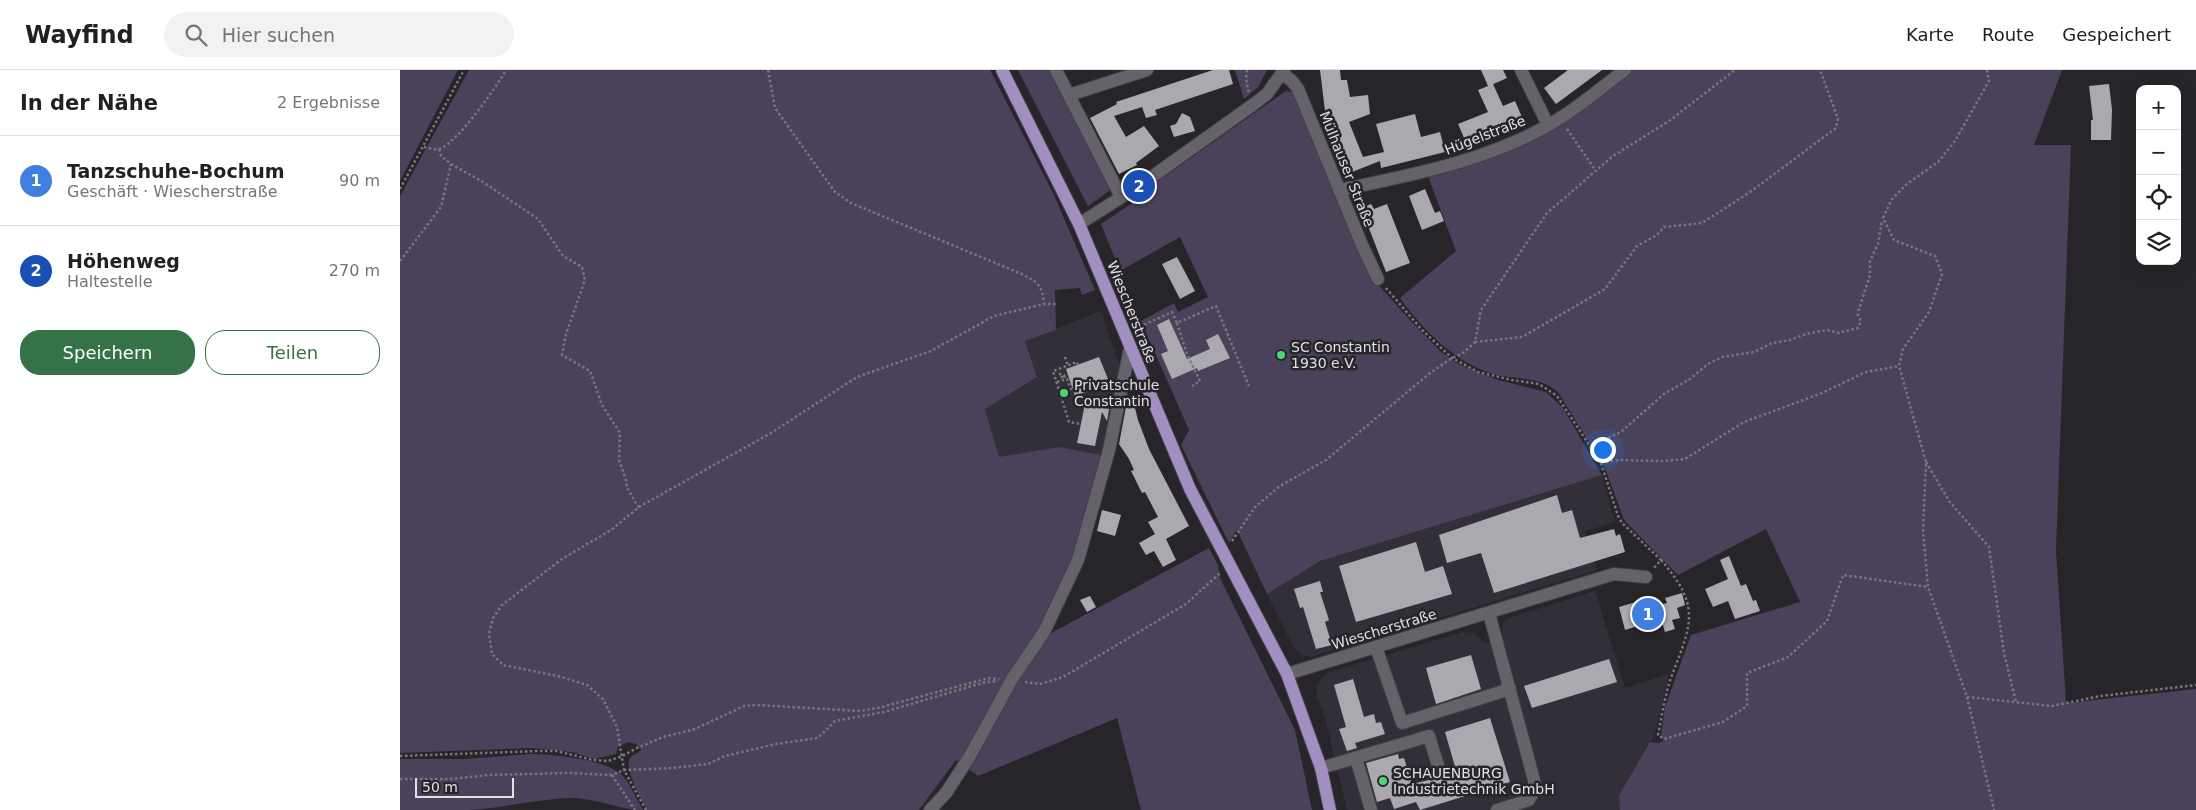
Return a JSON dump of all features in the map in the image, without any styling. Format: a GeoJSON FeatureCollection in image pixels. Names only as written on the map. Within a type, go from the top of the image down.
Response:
{"type":"FeatureCollection","features":[{"type":"Feature","properties":{"kind":"main road","name":"Wiescherstraße"},"geometry":{"type":"LineString","coordinates":[[1002,70],[1079,224],[1190,489],[1287,674],[1321,768],[1330,810]]}},
{"type":"Feature","properties":{"kind":"street"},"geometry":{"type":"LineString","coordinates":[[1056,70],[1121,197]]}},
{"type":"Feature","properties":{"kind":"street"},"geometry":{"type":"LineString","coordinates":[[1069,95],[1148,70]]}},
{"type":"Feature","properties":{"kind":"street"},"geometry":{"type":"LineString","coordinates":[[1522,70],[1548,125]]}},
{"type":"Feature","properties":{"kind":"street","name":"Hügelstraße"},"geometry":{"type":"LineString","coordinates":[[1339,190],[1454,164],[1515,142],[1560,118],[1624,70]]}},
{"type":"Feature","properties":{"kind":"street","name":"Mülhauser Straße"},"geometry":{"type":"LineString","coordinates":[[1079,224],[1254,104],[1267,94],[1284,72],[1298,89],[1362,245],[1378,279]]}},
{"type":"Feature","properties":{"kind":"street"},"geometry":{"type":"LineString","coordinates":[[930,810],[946,793],[970,756],[1012,679],[1044,632],[1078,560],[1109,450],[1130,348]]}},
{"type":"Feature","properties":{"kind":"street","name":"Wiescherstraße"},"geometry":{"type":"LineString","coordinates":[[1287,674],[1614,574],[1646,577]]}},
{"type":"Feature","properties":{"kind":"street"},"geometry":{"type":"LineString","coordinates":[[1489,613],[1534,780],[1534,791],[1529,800],[1497,810]]}},
{"type":"Feature","properties":{"kind":"street"},"geometry":{"type":"LineString","coordinates":[[1376,647],[1402,723],[1510,689]]}},
{"type":"Feature","properties":{"kind":"street"},"geometry":{"type":"LineString","coordinates":[[1321,768],[1429,736],[1439,769]]}},
{"type":"Feature","properties":{"kind":"street"},"geometry":{"type":"LineString","coordinates":[[1356,758],[1371,810]]}},
{"type":"Feature","properties":{"kind":"path"},"geometry":{"type":"LineString","coordinates":[[400,189],[424,148],[464,70]]}},
{"type":"Feature","properties":{"kind":"path"},"geometry":{"type":"LineString","coordinates":[[424,148],[439,149],[452,142],[495,90],[506,70]]}},
{"type":"Feature","properties":{"kind":"path"},"geometry":{"type":"LineString","coordinates":[[768,70],[775,108],[835,192],[851,203],[1022,274],[1035,281],[1043,289],[1044,304]]}},
{"type":"Feature","properties":{"kind":"path"},"geometry":{"type":"LineString","coordinates":[[1247,70],[1247,88],[1254,104]]}},
{"type":"Feature","properties":{"kind":"path"},"geometry":{"type":"LineString","coordinates":[[400,756],[556,751],[593,760],[608,760],[620,757],[663,737],[695,729],[744,706],[757,705],[860,711],[878,708],[989,678],[1012,679],[1040,684],[1062,677],[1186,604],[1213,581],[1255,507],[1280,486],[1326,460],[1430,374],[1452,358],[1462,354],[1474,342],[1481,310],[1547,213],[1613,156],[1669,121],[1735,70]]}},
{"type":"Feature","properties":{"kind":"path"},"geometry":{"type":"LineString","coordinates":[[1474,342],[1522,337],[1605,289],[1637,246],[1657,235],[1664,227],[1702,223],[1750,192],[1836,128],[1838,119],[1820,70]]}},
{"type":"Feature","properties":{"kind":"path"},"geometry":{"type":"LineString","coordinates":[[1589,446],[1622,432],[1664,394],[1690,380],[1708,364],[1722,357],[1754,352],[1772,343],[1790,340],[1806,334],[1827,330],[1838,333],[1858,328],[1861,321],[1858,315],[1859,309],[1870,275],[1870,261],[1878,244],[1883,218],[1892,199],[1907,184],[1938,162],[1955,141],[1988,81],[1987,70]]}},
{"type":"Feature","properties":{"kind":"path"},"geometry":{"type":"LineString","coordinates":[[1560,118],[1596,171]]}},
{"type":"Feature","properties":{"kind":"path"},"geometry":{"type":"LineString","coordinates":[[439,149],[441,156],[451,164],[484,182],[538,219],[563,256],[582,267],[585,280],[566,334],[562,354],[590,371],[602,405],[620,433],[619,460],[627,488],[633,501],[639,507]]}},
{"type":"Feature","properties":{"kind":"path"},"geometry":{"type":"LineString","coordinates":[[400,261],[441,207],[451,164]]}},
{"type":"Feature","properties":{"kind":"path"},"geometry":{"type":"LineString","coordinates":[[1883,218],[1894,240],[1935,256],[1942,274],[1929,312],[1903,349],[1899,366],[1926,462],[1949,501],[1989,547],[2004,653],[2016,702]]}},
{"type":"Feature","properties":{"kind":"path"},"geometry":{"type":"LineString","coordinates":[[1378,279],[1422,330],[1452,358],[1478,372],[1540,384],[1557,396],[1600,463],[1622,524],[1661,560],[1677,578],[1689,606],[1690,619],[1683,649],[1664,705],[1658,735],[1664,739],[1723,722],[1738,714],[1746,706],[1747,673],[1788,657],[1827,621],[1843,575],[1928,587]]}},
{"type":"Feature","properties":{"kind":"path"},"geometry":{"type":"LineString","coordinates":[[646,810],[624,770],[620,757],[617,728],[604,698],[587,685],[565,678],[503,665],[492,654],[489,634],[493,618],[502,605],[562,559],[611,530],[639,507],[771,433],[857,377],[931,351],[994,316],[1044,304],[1057,304]]}},
{"type":"Feature","properties":{"kind":"path"},"geometry":{"type":"LineString","coordinates":[[1177,322],[1216,306],[1249,386]]}},
{"type":"Feature","properties":{"kind":"path"},"geometry":{"type":"LineString","coordinates":[[1124,334],[1172,312],[1187,354],[1200,381],[1192,386]]}},
{"type":"Feature","properties":{"kind":"path"},"geometry":{"type":"LineString","coordinates":[[1065,357],[1068,366]]}},
{"type":"Feature","properties":{"kind":"path"},"geometry":{"type":"LineString","coordinates":[[1078,365],[1077,362],[1053,371],[1069,422],[1081,424]]}},
{"type":"Feature","properties":{"kind":"path"},"geometry":{"type":"LineString","coordinates":[[1600,463],[1619,460],[1663,462],[1685,459],[1744,422],[1822,393],[1866,372],[1899,366]]}},
{"type":"Feature","properties":{"kind":"path"},"geometry":{"type":"LineString","coordinates":[[1057,382],[1068,375]]}},
{"type":"Feature","properties":{"kind":"path"},"geometry":{"type":"LineString","coordinates":[[1064,378],[1067,379],[1071,389],[1073,388]]}},
{"type":"Feature","properties":{"kind":"path"},"geometry":{"type":"LineString","coordinates":[[1926,462],[1923,531],[1928,587],[1967,698],[1994,810]]}},
{"type":"Feature","properties":{"kind":"path"},"geometry":{"type":"LineString","coordinates":[[1646,577],[1661,560]]}},
{"type":"Feature","properties":{"kind":"path"},"geometry":{"type":"LineString","coordinates":[[400,779],[452,779],[488,775],[612,775],[624,770],[674,768],[708,764],[725,756],[776,744],[818,738],[835,721],[841,719],[884,712],[986,682],[1012,679]]}},
{"type":"Feature","properties":{"kind":"path"},"geometry":{"type":"LineString","coordinates":[[1967,698],[2052,706],[2101,696],[2196,685]]}},
{"type":"Feature","properties":{"kind":"path"},"geometry":{"type":"LineString","coordinates":[[612,775],[635,810]]}},
{"type":"Feature","properties":{"kind":"shaded area"},"geometry":{"type":"Polygon","coordinates":[[[400,70],[458,70],[400,181],[400,70]]]}},
{"type":"Feature","properties":{"kind":"shaded area"},"geometry":{"type":"Polygon","coordinates":[[[469,70],[990,70],[1053,193],[1095,290],[1082,295],[1080,288],[1055,290],[1056,330],[1025,341],[1037,377],[985,409],[999,457],[1059,447],[1102,455],[1075,559],[1042,638],[1209,548],[1218,565],[1220,578],[1295,730],[1312,810],[1141,810],[1117,718],[978,776],[956,760],[919,810],[647,810],[634,784],[629,768],[631,757],[641,750],[636,744],[628,742],[618,747],[616,754],[594,759],[572,752],[532,748],[400,753],[400,196],[469,70]]]}},
{"type":"Feature","properties":{"kind":"shaded area"},"geometry":{"type":"Polygon","coordinates":[[[1018,70],[1051,70],[1112,189],[1088,206],[1018,70]]]}},
{"type":"Feature","properties":{"kind":"shaded area"},"geometry":{"type":"Polygon","coordinates":[[[1235,70],[1267,70],[1258,87],[1244,99],[1235,70]]]}},
{"type":"Feature","properties":{"kind":"shaded area"},"geometry":{"type":"Polygon","coordinates":[[[1628,70],[2062,70],[2034,145],[2071,145],[2056,550],[2066,703],[2196,689],[2196,810],[1620,810],[1619,795],[1650,742],[1659,743],[1664,740],[1661,736],[1665,707],[1691,635],[1800,602],[1766,529],[1678,575],[1624,520],[1605,468],[1558,392],[1544,383],[1497,375],[1468,363],[1455,355],[1430,334],[1400,298],[1456,251],[1428,176],[1496,153],[1628,70]]]}},
{"type":"Feature","properties":{"kind":"shaded area"},"geometry":{"type":"Polygon","coordinates":[[[1286,91],[1294,93],[1361,257],[1374,280],[1440,351],[1458,364],[1495,379],[1546,392],[1563,408],[1602,475],[1320,561],[1267,594],[1237,530],[1229,543],[1181,445],[1189,430],[1141,321],[1174,303],[1178,312],[1208,297],[1180,237],[1120,271],[1101,224],[1149,192],[1148,188],[1286,91]]]}},
{"type":"Feature","properties":{"kind":"shaded area","name":"Privatschule Constantin"},"geometry":{"type":"Polygon","coordinates":[[[1101,311],[1122,373],[1102,455],[1059,447],[999,458],[985,409],[1037,377],[1025,341],[1101,311]]]}},
{"type":"Feature","properties":{"kind":"shaded area"},"geometry":{"type":"Polygon","coordinates":[[[1602,475],[1615,522],[1585,531],[1597,570],[1311,657],[1302,655],[1294,648],[1267,594],[1320,561],[1602,475]]]}},
{"type":"Feature","properties":{"kind":"shaded area"},"geometry":{"type":"Polygon","coordinates":[[[1595,591],[1625,688],[1669,674],[1655,735],[1619,795],[1620,810],[1347,810],[1326,722],[1316,693],[1317,684],[1321,678],[1327,673],[1463,632],[1475,633],[1485,643],[1503,637],[1501,627],[1506,619],[1595,591]]]}},
{"type":"Feature","properties":{"kind":"shaded area"},"geometry":{"type":"Polygon","coordinates":[[[533,754],[581,759],[615,770],[626,780],[643,810],[572,798],[469,810],[400,810],[400,759],[463,759],[533,754]]]}},
{"type":"Feature","properties":{"kind":"building"},"geometry":{"type":"Polygon","coordinates":[[[1213,70],[1229,70],[1233,84],[1155,110],[1157,115],[1146,118],[1142,107],[1114,116],[1126,137],[1144,126],[1159,146],[1136,163],[1137,165],[1119,174],[1090,118],[1117,104],[1116,102],[1213,70]]]}},
{"type":"Feature","properties":{"kind":"building"},"geometry":{"type":"Polygon","coordinates":[[[1320,70],[1340,70],[1341,80],[1347,80],[1350,97],[1368,95],[1370,114],[1349,122],[1363,157],[1384,152],[1376,124],[1415,114],[1421,137],[1440,132],[1445,152],[1381,168],[1380,161],[1347,174],[1326,119],[1320,70]]]}},
{"type":"Feature","properties":{"kind":"building"},"geometry":{"type":"Polygon","coordinates":[[[1481,70],[1503,70],[1507,78],[1493,84],[1503,106],[1515,101],[1525,124],[1468,147],[1458,124],[1488,112],[1478,90],[1488,86],[1481,70]]]}},
{"type":"Feature","properties":{"kind":"building"},"geometry":{"type":"Polygon","coordinates":[[[1568,70],[1602,70],[1556,104],[1544,88],[1568,70]]]}},
{"type":"Feature","properties":{"kind":"building"},"geometry":{"type":"Polygon","coordinates":[[[2109,84],[2112,110],[2111,140],[2091,140],[2091,120],[2093,120],[2089,86],[2109,84]]]}},
{"type":"Feature","properties":{"kind":"building"},"geometry":{"type":"Polygon","coordinates":[[[1182,113],[1190,117],[1195,131],[1174,137],[1170,126],[1176,124],[1182,113]]]}},
{"type":"Feature","properties":{"kind":"building"},"geometry":{"type":"Polygon","coordinates":[[[1425,189],[1435,213],[1440,211],[1444,221],[1422,230],[1409,196],[1425,189]]]}},
{"type":"Feature","properties":{"kind":"building"},"geometry":{"type":"Polygon","coordinates":[[[1371,204],[1374,209],[1387,204],[1410,263],[1386,272],[1361,208],[1371,204]]]}},
{"type":"Feature","properties":{"kind":"building"},"geometry":{"type":"Polygon","coordinates":[[[1177,257],[1195,291],[1180,299],[1162,264],[1177,257]]]}},
{"type":"Feature","properties":{"kind":"building"},"geometry":{"type":"Polygon","coordinates":[[[1169,319],[1187,359],[1210,349],[1206,340],[1218,334],[1230,358],[1198,371],[1197,368],[1172,379],[1161,354],[1168,351],[1157,325],[1169,319]]]}},
{"type":"Feature","properties":{"kind":"building"},"geometry":{"type":"Polygon","coordinates":[[[1099,357],[1108,379],[1090,385],[1092,390],[1075,396],[1066,369],[1099,357]]]}},
{"type":"Feature","properties":{"kind":"building"},"geometry":{"type":"Polygon","coordinates":[[[1128,396],[1132,396],[1138,420],[1149,449],[1189,526],[1166,539],[1176,560],[1163,567],[1154,551],[1146,555],[1139,543],[1155,534],[1148,522],[1158,517],[1145,492],[1142,493],[1131,471],[1134,470],[1129,459],[1119,444],[1128,396]]]}},
{"type":"Feature","properties":{"kind":"building"},"geometry":{"type":"Polygon","coordinates":[[[1085,404],[1109,409],[1107,421],[1102,412],[1095,446],[1077,443],[1085,404]]]}},
{"type":"Feature","properties":{"kind":"building"},"geometry":{"type":"Polygon","coordinates":[[[1557,495],[1562,513],[1572,510],[1580,538],[1614,529],[1616,536],[1620,534],[1625,552],[1494,593],[1481,553],[1447,563],[1439,535],[1557,495]]]}},
{"type":"Feature","properties":{"kind":"building"},"geometry":{"type":"Polygon","coordinates":[[[1102,510],[1121,515],[1115,536],[1097,531],[1102,510]]]}},
{"type":"Feature","properties":{"kind":"building"},"geometry":{"type":"Polygon","coordinates":[[[1416,542],[1425,572],[1443,566],[1452,594],[1356,622],[1339,566],[1416,542]]]}},
{"type":"Feature","properties":{"kind":"building"},"geometry":{"type":"Polygon","coordinates":[[[1729,556],[1741,586],[1746,584],[1753,601],[1756,600],[1760,611],[1735,619],[1728,601],[1713,607],[1705,589],[1728,579],[1720,560],[1729,556]]]}},
{"type":"Feature","properties":{"kind":"building"},"geometry":{"type":"Polygon","coordinates":[[[1320,581],[1323,592],[1320,592],[1329,620],[1325,622],[1332,645],[1316,649],[1303,607],[1300,608],[1294,589],[1320,581]]]}},
{"type":"Feature","properties":{"kind":"building"},"geometry":{"type":"Polygon","coordinates":[[[1682,593],[1685,605],[1677,608],[1680,618],[1672,620],[1675,629],[1665,632],[1661,619],[1625,630],[1619,607],[1636,602],[1639,612],[1667,603],[1665,598],[1682,593]]]}},
{"type":"Feature","properties":{"kind":"building"},"geometry":{"type":"Polygon","coordinates":[[[1090,596],[1096,607],[1087,612],[1080,600],[1090,596]]]}},
{"type":"Feature","properties":{"kind":"building"},"geometry":{"type":"Polygon","coordinates":[[[1471,655],[1481,689],[1436,704],[1426,668],[1471,655]]]}},
{"type":"Feature","properties":{"kind":"building"},"geometry":{"type":"Polygon","coordinates":[[[1609,659],[1617,682],[1532,708],[1524,686],[1609,659]]]}},
{"type":"Feature","properties":{"kind":"building"},"geometry":{"type":"Polygon","coordinates":[[[1353,679],[1364,717],[1374,714],[1376,723],[1381,722],[1385,734],[1355,743],[1357,748],[1347,751],[1339,729],[1346,727],[1334,685],[1353,679]]]}},
{"type":"Feature","properties":{"kind":"building"},"geometry":{"type":"Polygon","coordinates":[[[1490,718],[1510,782],[1420,810],[1416,802],[1394,809],[1390,798],[1377,802],[1366,763],[1398,754],[1399,759],[1404,758],[1412,784],[1442,777],[1456,770],[1445,732],[1490,718]]]}},
{"type":"Feature","properties":{"kind":"place","name":"Höhenweg"},"geometry":{"type":"Point","coordinates":[1139,186]}},
{"type":"Feature","properties":{"kind":"place","name":"SC Constantin 1930 e.V."},"geometry":{"type":"Point","coordinates":[1281,355]}},
{"type":"Feature","properties":{"kind":"place","name":"Privatschule Constantin"},"geometry":{"type":"Point","coordinates":[1064,393]}},
{"type":"Feature","properties":{"kind":"place","name":"Tanzschuhe-Bochum"},"geometry":{"type":"Point","coordinates":[1648,614]}},
{"type":"Feature","properties":{"kind":"place","name":"SCHAUENBURG Industrietechnik GmbH"},"geometry":{"type":"Point","coordinates":[1383,781]}}]}
